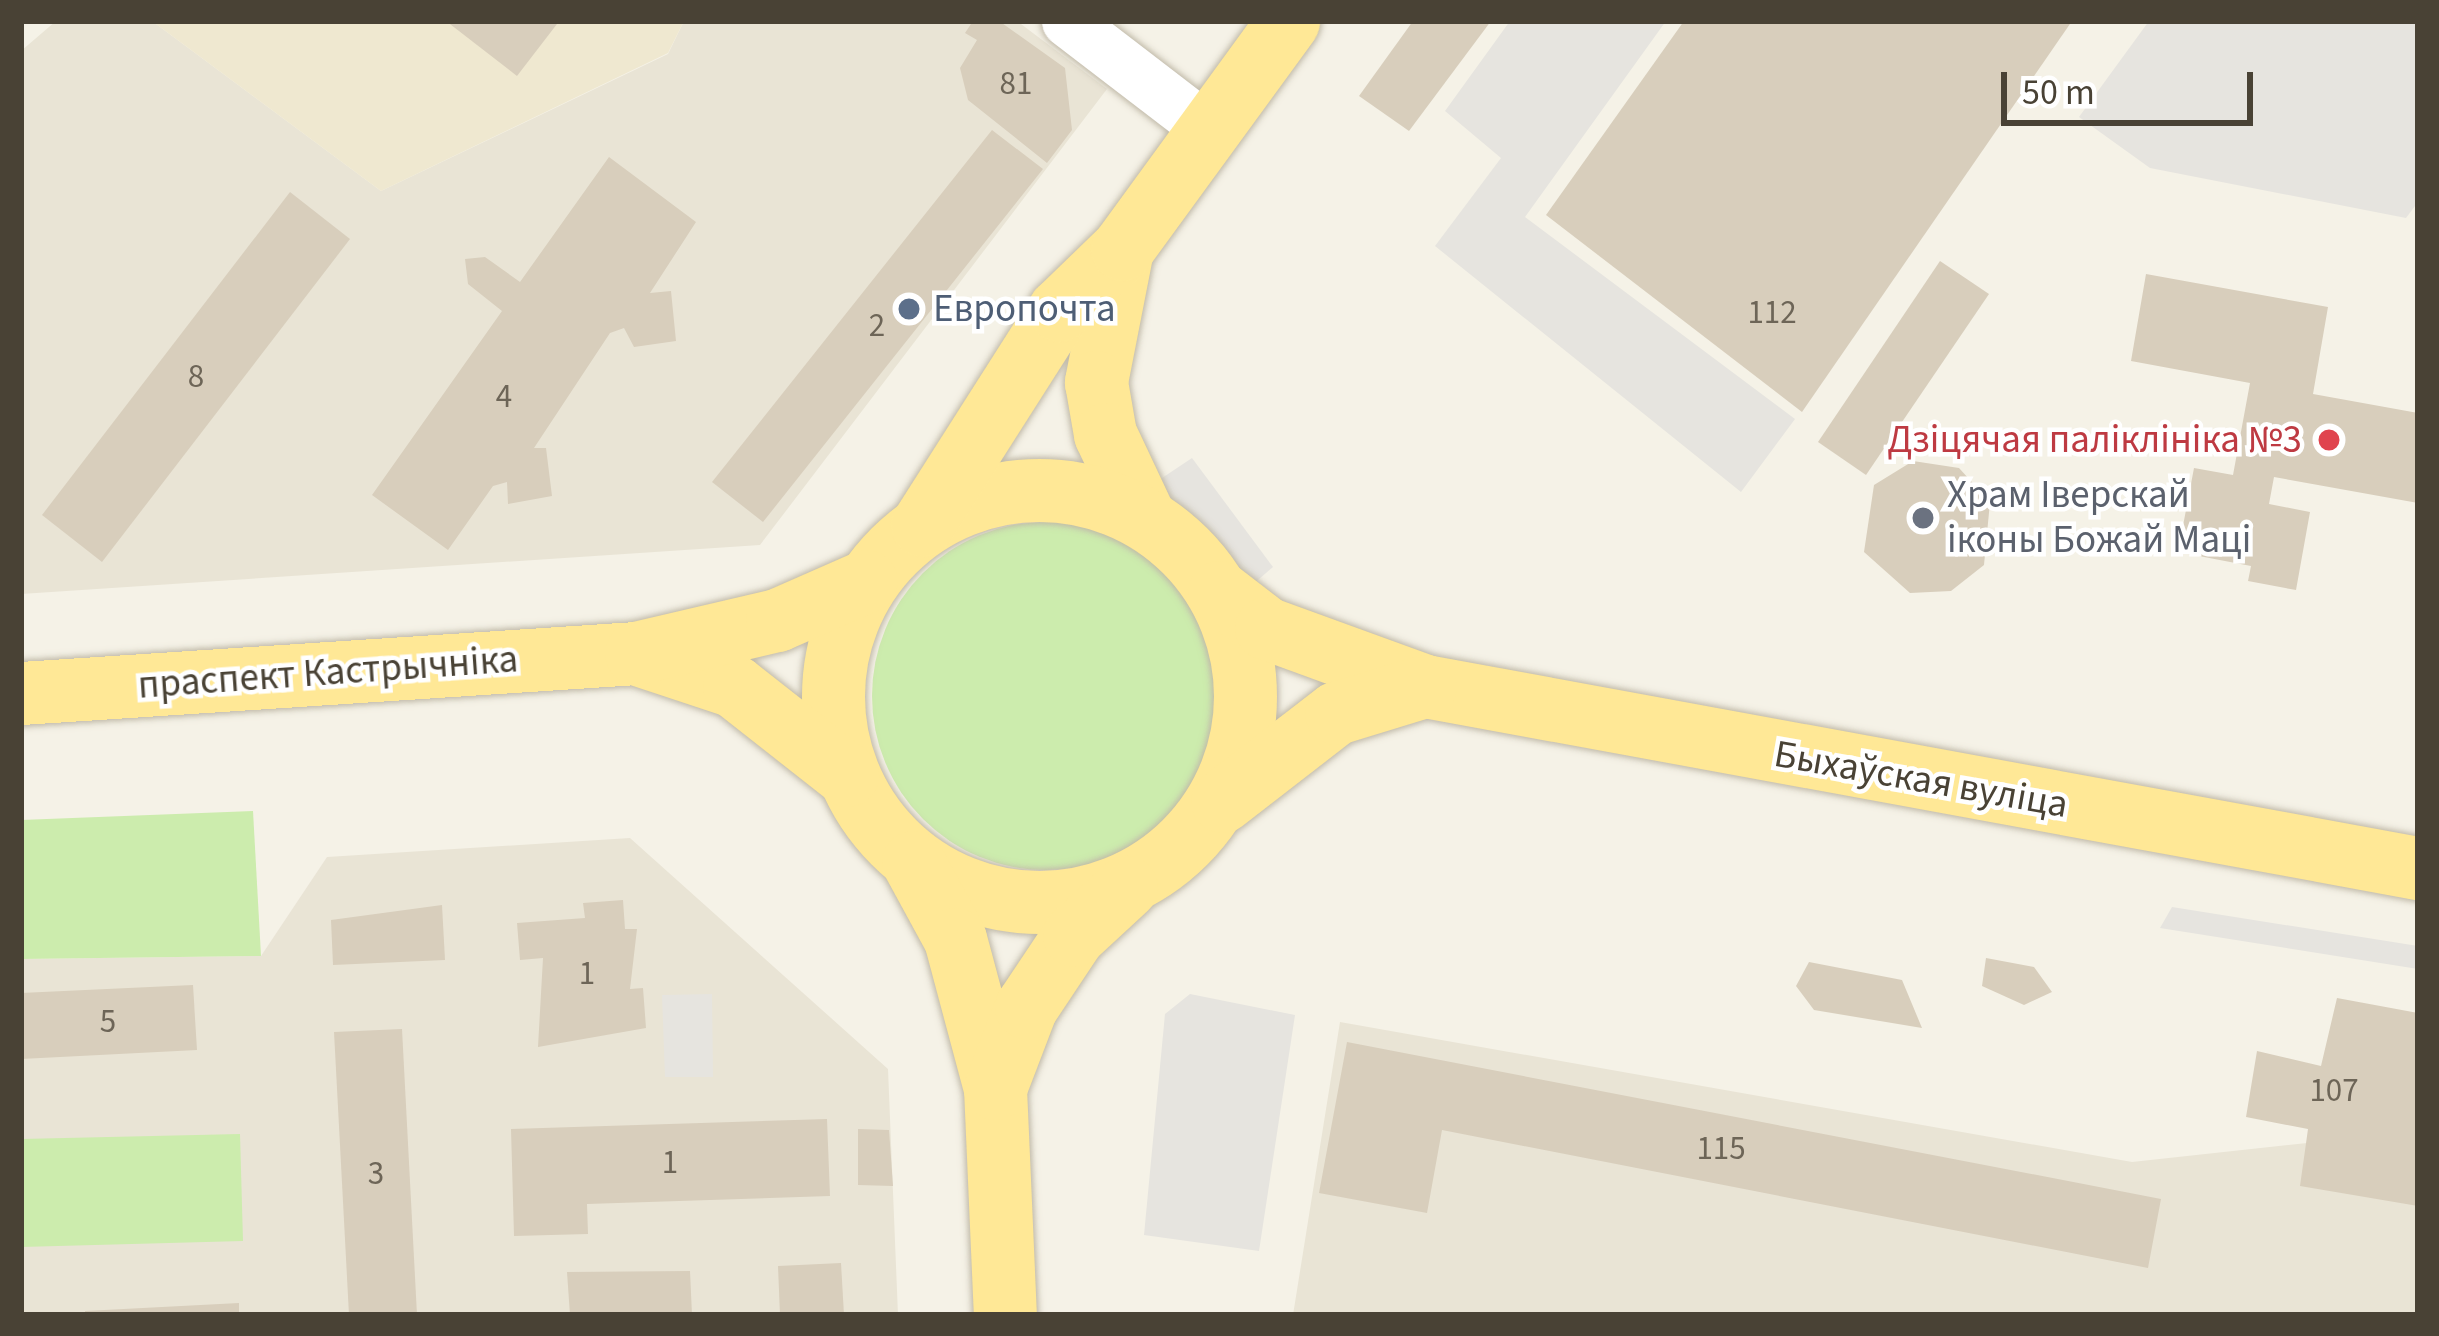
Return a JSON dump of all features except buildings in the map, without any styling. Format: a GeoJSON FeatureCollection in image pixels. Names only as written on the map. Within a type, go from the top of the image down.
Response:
{"type":"FeatureCollection","features":[{"type":"Feature","properties":{"kind":"main road"},"geometry":{"type":"LineString","coordinates":[[1005,1315],[995,1088],[955,939],[913,862],[847,775],[831,709],[838,643],[866,581],[922,524],[1059,310],[1122,248],[1288,21]]}},
{"type":"Feature","properties":{"kind":"main road"},"geometry":{"type":"LineString","coordinates":[[995,1088],[1026,1007],[1074,935],[1216,806],[1244,736],[1245,662],[1219,592],[1144,517],[1105,434],[1096,382],[1122,248]]}},
{"type":"Feature","properties":{"kind":"main road"},"geometry":{"type":"LineString","coordinates":[[922,524],[993,494],[1051,491],[1144,517]]}},
{"type":"Feature","properties":{"kind":"main road","name":"праспект Кастрычніка"},"geometry":{"type":"LineString","coordinates":[[21,693],[636,653],[777,620],[866,581]]}},
{"type":"Feature","properties":{"kind":"main road","name":"Быхаўская вуліца"},"geometry":{"type":"LineString","coordinates":[[1219,592],[1266,628],[1425,686],[2418,868]]}},
{"type":"Feature","properties":{"kind":"main road","name":"праспект Кастрычніка"},"geometry":{"type":"LineString","coordinates":[[636,653],[734,686],[847,775]]}},
{"type":"Feature","properties":{"kind":"main road","name":"Быхаўская вуліца"},"geometry":{"type":"LineString","coordinates":[[1216,806],[1298,734],[1374,696],[1425,686]]}},
{"type":"Feature","properties":{"kind":"main road"},"geometry":{"type":"LineString","coordinates":[[913,862],[981,896],[1037,902],[1129,884]]}},
{"type":"Feature","properties":{"kind":"street"},"geometry":{"type":"LineString","coordinates":[[1067,21],[1208,129]]}},
{"type":"Feature","properties":{"kind":"shaded area"},"geometry":{"type":"Polygon","coordinates":[[[56,21],[152,21],[381,191],[668,54],[684,21],[1017,21],[1107,89],[760,545],[21,594],[21,51],[56,21]]]}},
{"type":"Feature","properties":{"kind":"shaded area"},"geometry":{"type":"Polygon","coordinates":[[[152,21],[684,21],[668,53],[381,191],[152,21]]]}},
{"type":"Feature","properties":{"kind":"shaded area"},"geometry":{"type":"Polygon","coordinates":[[[1510,21],[1666,21],[1525,217],[1795,419],[1741,492],[1435,246],[1501,158],[1445,111],[1510,21]]]}},
{"type":"Feature","properties":{"kind":"shaded area"},"geometry":{"type":"Polygon","coordinates":[[[2149,21],[2418,21],[2418,202],[2406,218],[2150,168],[2079,117],[2149,21]]]}},
{"type":"Feature","properties":{"kind":"shaded area"},"geometry":{"type":"Polygon","coordinates":[[[1192,458],[1273,567],[1243,593],[1156,482],[1192,458]]]}},
{"type":"Feature","properties":{"kind":"shaded area"},"geometry":{"type":"Polygon","coordinates":[[[630,838],[888,1069],[898,1315],[21,1315],[21,959],[261,956],[327,857],[630,838]]]}},
{"type":"Feature","properties":{"kind":"shaded area"},"geometry":{"type":"Polygon","coordinates":[[[2172,907],[2418,946],[2418,969],[2160,928],[2172,907]]]}},
{"type":"Feature","properties":{"kind":"shaded area"},"geometry":{"type":"Polygon","coordinates":[[[712,994],[713,1077],[665,1077],[662,995],[712,994]]]}},
{"type":"Feature","properties":{"kind":"shaded area"},"geometry":{"type":"Polygon","coordinates":[[[1190,994],[1295,1015],[1259,1251],[1144,1235],[1165,1014],[1190,994]]]}},
{"type":"Feature","properties":{"kind":"shaded area"},"geometry":{"type":"Polygon","coordinates":[[[1340,1022],[2132,1162],[2418,1131],[2418,1315],[1293,1315],[1340,1022]]]}},
{"type":"Feature","properties":{"kind":"green space"},"geometry":{"type":"Polygon","coordinates":[[[1046,522],[1113,535],[1143,551],[1169,573],[1191,599],[1207,629],[1220,696],[1207,763],[1191,793],[1169,819],[1143,841],[1113,857],[1046,870],[979,857],[949,841],[923,819],[901,793],[885,763],[872,696],[885,629],[901,599],[923,573],[949,551],[979,535],[1046,522]]]}},
{"type":"Feature","properties":{"kind":"green space"},"geometry":{"type":"Polygon","coordinates":[[[253,811],[261,956],[21,959],[21,820],[253,811]]]}},
{"type":"Feature","properties":{"kind":"green space"},"geometry":{"type":"Polygon","coordinates":[[[240,1134],[243,1241],[21,1247],[21,1139],[240,1134]]]}},
{"type":"Feature","properties":{"kind":"place","name":"Европочта"},"geometry":{"type":"Point","coordinates":[909,309]}},
{"type":"Feature","properties":{"kind":"place","name":"Дзіцячая паліклініка №3"},"geometry":{"type":"Point","coordinates":[2329,440]}},
{"type":"Feature","properties":{"kind":"place","name":"Храм Іверскай іконы Божай Маці"},"geometry":{"type":"Point","coordinates":[1923,518]}}]}
